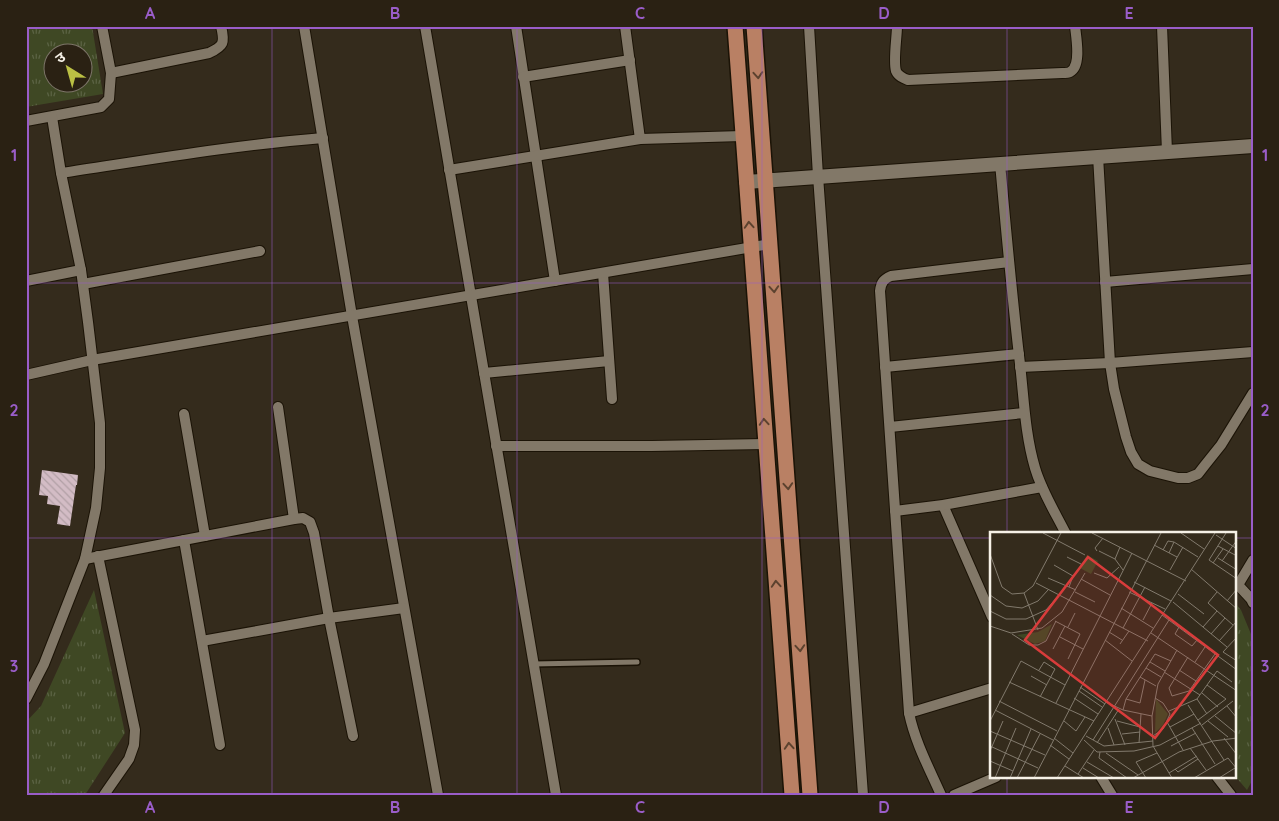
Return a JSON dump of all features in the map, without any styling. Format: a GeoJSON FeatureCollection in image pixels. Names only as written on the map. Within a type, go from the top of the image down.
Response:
{"type":"FeatureCollection","features":[{"type":"Feature","properties":{"kind":"main road"},"geometry":{"type":"LineString","coordinates":[[735,26],[792,795]]}},
{"type":"Feature","properties":{"kind":"main road"},"geometry":{"type":"LineString","coordinates":[[754,26],[810,795]]}},
{"type":"Feature","properties":{"kind":"street"},"geometry":{"type":"LineString","coordinates":[[26,121],[100,107],[109,99],[111,73],[102,26]]}},
{"type":"Feature","properties":{"kind":"street"},"geometry":{"type":"LineString","coordinates":[[111,73],[209,53],[223,44],[222,26]]}},
{"type":"Feature","properties":{"kind":"street"},"geometry":{"type":"LineString","coordinates":[[304,26],[352,316],[438,795]]}},
{"type":"Feature","properties":{"kind":"street"},"geometry":{"type":"LineString","coordinates":[[424,26],[556,795]]}},
{"type":"Feature","properties":{"kind":"street"},"geometry":{"type":"LineString","coordinates":[[516,26],[555,281]]}},
{"type":"Feature","properties":{"kind":"street"},"geometry":{"type":"LineString","coordinates":[[625,26],[640,139]]}},
{"type":"Feature","properties":{"kind":"street"},"geometry":{"type":"LineString","coordinates":[[809,26],[818,176],[863,795]]}},
{"type":"Feature","properties":{"kind":"street"},"geometry":{"type":"LineString","coordinates":[[897,26],[896,71],[900,77],[908,80],[1062,74],[1070,72],[1076,67],[1078,60],[1075,26]]}},
{"type":"Feature","properties":{"kind":"street"},"geometry":{"type":"LineString","coordinates":[[1162,26],[1167,152]]}},
{"type":"Feature","properties":{"kind":"street"},"geometry":{"type":"LineString","coordinates":[[524,77],[630,60]]}},
{"type":"Feature","properties":{"kind":"street"},"geometry":{"type":"LineString","coordinates":[[27,695],[44,664],[85,559],[96,508],[100,468],[100,423],[83,284],[52,117]]}},
{"type":"Feature","properties":{"kind":"street"},"geometry":{"type":"LineString","coordinates":[[449,170],[640,139],[742,136]]}},
{"type":"Feature","properties":{"kind":"street"},"geometry":{"type":"LineString","coordinates":[[61,173],[235,148],[323,138]]}},
{"type":"Feature","properties":{"kind":"street"},"geometry":{"type":"LineString","coordinates":[[746,182],[1253,146]]}},
{"type":"Feature","properties":{"kind":"street"},"geometry":{"type":"LineString","coordinates":[[1098,156],[1110,363],[1131,452],[1138,464],[1150,471],[1178,478],[1188,478],[1198,474],[1221,445],[1253,393]]}},
{"type":"Feature","properties":{"kind":"street"},"geometry":{"type":"LineString","coordinates":[[1000,163],[1024,413],[1035,467],[1042,487],[1065,532]]}},
{"type":"Feature","properties":{"kind":"street"},"geometry":{"type":"LineString","coordinates":[[26,375],[92,360],[770,244]]}},
{"type":"Feature","properties":{"kind":"street"},"geometry":{"type":"LineString","coordinates":[[83,284],[260,251]]}},
{"type":"Feature","properties":{"kind":"street"},"geometry":{"type":"LineString","coordinates":[[941,795],[917,741],[909,713],[880,284],[884,279],[891,276],[1009,262]]}},
{"type":"Feature","properties":{"kind":"street"},"geometry":{"type":"LineString","coordinates":[[1105,282],[1253,269]]}},
{"type":"Feature","properties":{"kind":"street"},"geometry":{"type":"LineString","coordinates":[[26,281],[81,270]]}},
{"type":"Feature","properties":{"kind":"street"},"geometry":{"type":"LineString","coordinates":[[602,273],[612,399]]}},
{"type":"Feature","properties":{"kind":"street"},"geometry":{"type":"LineString","coordinates":[[1020,367],[1110,363],[1253,352]]}},
{"type":"Feature","properties":{"kind":"street"},"geometry":{"type":"LineString","coordinates":[[885,367],[1018,354]]}},
{"type":"Feature","properties":{"kind":"street"},"geometry":{"type":"LineString","coordinates":[[484,373],[609,361]]}},
{"type":"Feature","properties":{"kind":"street"},"geometry":{"type":"LineString","coordinates":[[278,407],[294,519]]}},
{"type":"Feature","properties":{"kind":"street"},"geometry":{"type":"LineString","coordinates":[[890,427],[1024,413]]}},
{"type":"Feature","properties":{"kind":"street"},"geometry":{"type":"LineString","coordinates":[[184,414],[205,536]]}},
{"type":"Feature","properties":{"kind":"street"},"geometry":{"type":"LineString","coordinates":[[496,446],[766,444]]}},
{"type":"Feature","properties":{"kind":"street"},"geometry":{"type":"LineString","coordinates":[[895,511],[943,505],[1042,487]]}},
{"type":"Feature","properties":{"kind":"street"},"geometry":{"type":"LineString","coordinates":[[943,505],[990,612]]}},
{"type":"Feature","properties":{"kind":"street"},"geometry":{"type":"LineString","coordinates":[[85,559],[294,519],[303,518],[310,522],[314,533],[353,736]]}},
{"type":"Feature","properties":{"kind":"street"},"geometry":{"type":"LineString","coordinates":[[184,540],[220,745]]}},
{"type":"Feature","properties":{"kind":"street"},"geometry":{"type":"LineString","coordinates":[[98,556],[135,730],[134,745],[129,759],[104,795]]}},
{"type":"Feature","properties":{"kind":"street"},"geometry":{"type":"LineString","coordinates":[[1253,560],[1237,584],[1251,598],[1253,603]]}},
{"type":"Feature","properties":{"kind":"street"},"geometry":{"type":"LineString","coordinates":[[202,641],[329,618],[404,608]]}},
{"type":"Feature","properties":{"kind":"street"},"geometry":{"type":"LineString","coordinates":[[909,713],[990,689]]}},
{"type":"Feature","properties":{"kind":"street"},"geometry":{"type":"LineString","coordinates":[[954,795],[994,778]]}},
{"type":"Feature","properties":{"kind":"street"},"geometry":{"type":"LineString","coordinates":[[1102,778],[1112,795]]}},
{"type":"Feature","properties":{"kind":"street"},"geometry":{"type":"LineString","coordinates":[[1219,778],[1231,795]]}},
{"type":"Feature","properties":{"kind":"lane"},"geometry":{"type":"LineString","coordinates":[[533,664],[637,662]]}},
{"type":"Feature","properties":{"kind":"green space"},"geometry":{"type":"Polygon","coordinates":[[[26,26],[92,26],[103,94],[26,107],[26,26]]]}},
{"type":"Feature","properties":{"kind":"green space"},"geometry":{"type":"Polygon","coordinates":[[[94,590],[125,733],[85,795],[26,795],[26,722],[41,706],[94,590]]]}},
{"type":"Feature","properties":{"kind":"green space"},"geometry":{"type":"Polygon","coordinates":[[[1236,604],[1241,610],[1253,639],[1253,779],[1247,790],[1236,777],[1236,604]]]}},
{"type":"Feature","properties":{"kind":"building"},"geometry":{"type":"Polygon","coordinates":[[[42,470],[78,475],[70,526],[57,524],[60,506],[47,504],[48,496],[39,495],[42,470]]]}}]}
